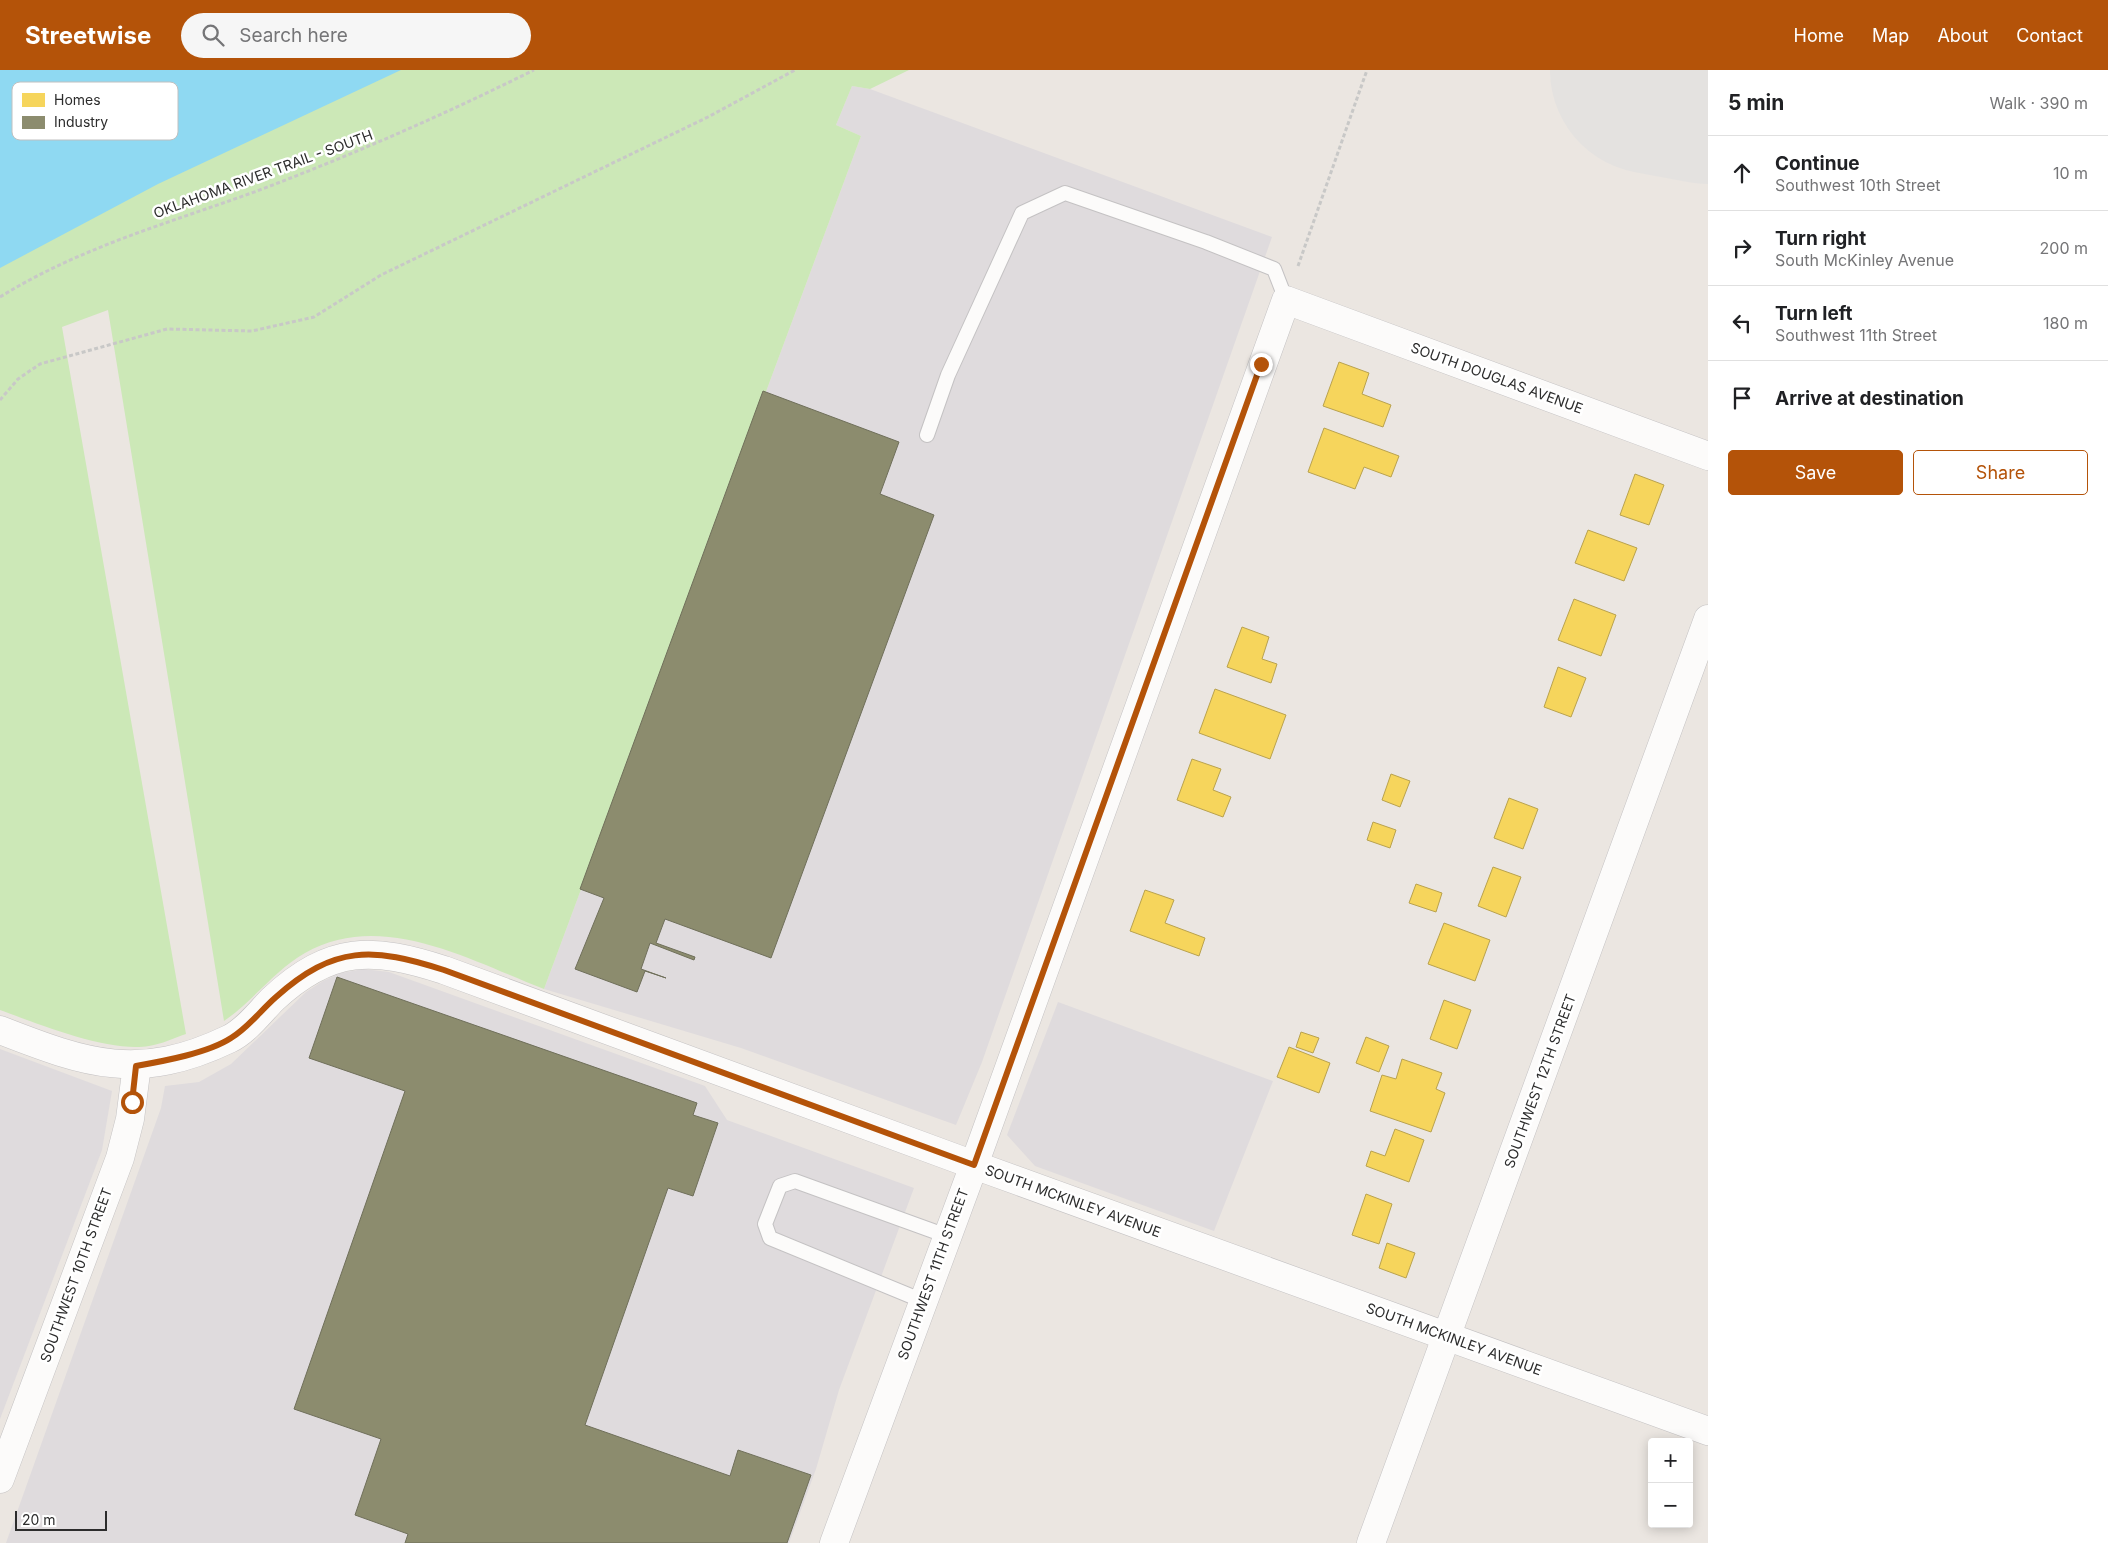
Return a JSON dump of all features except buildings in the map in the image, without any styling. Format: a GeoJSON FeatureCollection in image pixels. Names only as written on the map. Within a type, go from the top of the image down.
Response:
{"type":"FeatureCollection","features":[{"type":"Feature","properties":{"kind":"street","name":"SOUTH DOUGLAS AVENUE"},"geometry":{"type":"LineString","coordinates":[[1286,300],[1708,456]]}},
{"type":"Feature","properties":{"kind":"street","name":"SOUTHWEST 11TH STREET"},"geometry":{"type":"LineString","coordinates":[[834,1543],[974,1165],[1286,300]]}},
{"type":"Feature","properties":{"kind":"street","name":"SOUTHWEST 12TH STREET"},"geometry":{"type":"LineString","coordinates":[[1371,1543],[1708,620]]}},
{"type":"Feature","properties":{"kind":"street","name":"SOUTH MCKINLEY AVENUE"},"geometry":{"type":"LineString","coordinates":[[0,1030],[75,1057],[108,1064],[136,1066],[183,1057],[230,1039],[295,980],[323,963],[351,956],[396,955],[444,970],[974,1165],[1708,1431]]}},
{"type":"Feature","properties":{"kind":"street","name":"SOUTHWEST 10TH STREET"},"geometry":{"type":"LineString","coordinates":[[0,1479],[120,1158],[130,1119],[136,1066]]}},
{"type":"Feature","properties":{"kind":"lane"},"geometry":{"type":"LineString","coordinates":[[927,435],[948,375],[1022,213],[1065,193],[1206,242],[1274,269],[1286,300]]}},
{"type":"Feature","properties":{"kind":"lane"},"geometry":{"type":"LineString","coordinates":[[923,1302],[770,1238],[765,1224],[780,1186],[795,1181],[947,1236]]}},
{"type":"Feature","properties":{"kind":"path","name":"OKLAHOMA RIVER TRAIL - SOUTH"},"geometry":{"type":"LineString","coordinates":[[0,297],[47,269],[86,252],[352,155],[534,70]]}},
{"type":"Feature","properties":{"kind":"path"},"geometry":{"type":"LineString","coordinates":[[0,400],[18,379],[40,364],[167,329],[252,331],[314,317],[381,275],[708,117],[795,70]]}},
{"type":"Feature","properties":{"kind":"path"},"geometry":{"type":"LineString","coordinates":[[1286,300],[1367,70]]}},
{"type":"Feature","properties":{"kind":"shaded area"},"geometry":{"type":"Polygon","coordinates":[[[852,86],[870,89],[1272,237],[982,1062],[956,1125],[741,1048],[544,989],[861,136],[836,125],[852,86]]]}},
{"type":"Feature","properties":{"kind":"shaded area"},"geometry":{"type":"Polygon","coordinates":[[[363,969],[389,972],[705,1086],[727,1120],[914,1188],[839,1390],[816,1469],[789,1543],[6,1543],[161,1108],[165,1086],[199,1082],[231,1064],[306,992],[323,981],[341,973],[363,969]]]}},
{"type":"Feature","properties":{"kind":"shaded area"},"geometry":{"type":"Polygon","coordinates":[[[1058,1002],[1273,1081],[1214,1231],[1035,1166],[1007,1135],[1058,1002]]]}},
{"type":"Feature","properties":{"kind":"shaded area"},"geometry":{"type":"Polygon","coordinates":[[[0,1049],[112,1091],[102,1150],[0,1419],[0,1049]]]}},
{"type":"Feature","properties":{"kind":"green space"},"geometry":{"type":"Polygon","coordinates":[[[0,70],[909,70],[870,89],[852,86],[836,125],[861,136],[544,989],[487,965],[426,944],[395,938],[365,936],[334,941],[305,953],[284,968],[224,1021],[108,310],[62,327],[186,1034],[149,1046],[115,1045],[74,1036],[0,1010],[0,70]]]}},
{"type":"Feature","properties":{"kind":"water"},"geometry":{"type":"Polygon","coordinates":[[[0,70],[401,70],[158,184],[0,268],[0,70]]]}},
{"type":"Feature","properties":{"kind":"runway"},"geometry":{"type":"LineString","coordinates":[[1654,70],[1708,80]]}},
{"type":"Feature","properties":{"kind":"route"},"geometry":{"type":"LineString","coordinates":[[132,1102],[136,1066],[183,1057],[230,1039],[247,1026],[274,998],[295,980],[323,963],[351,956],[396,955],[444,970],[974,1165],[1261,364]]}}]}
